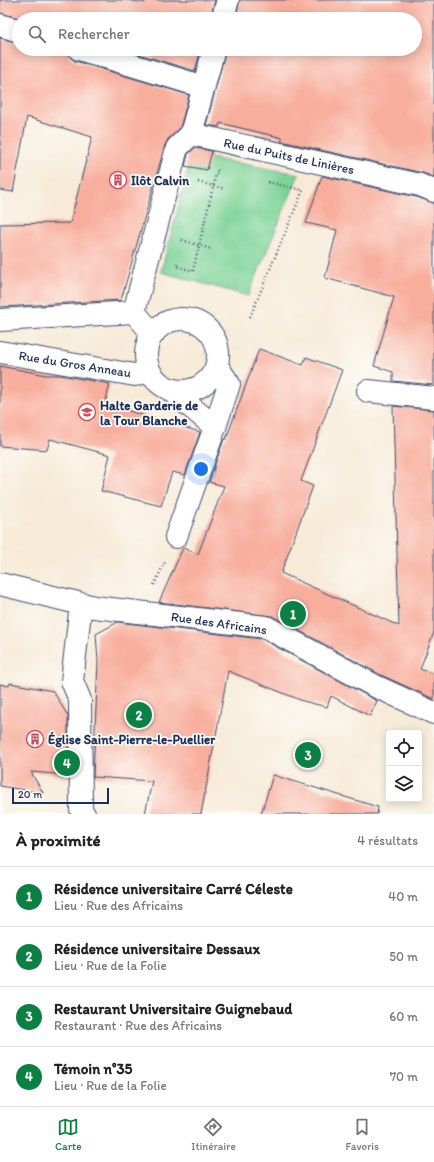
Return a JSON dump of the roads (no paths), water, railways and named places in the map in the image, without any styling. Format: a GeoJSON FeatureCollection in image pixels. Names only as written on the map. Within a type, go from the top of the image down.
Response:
{"type":"FeatureCollection","features":[{"type":"Feature","properties":{"kind":"street"},"geometry":{"type":"LineString","coordinates":[[224,12],[228,0]]}},
{"type":"Feature","properties":{"kind":"street"},"geometry":{"type":"LineString","coordinates":[[0,25],[12,29]]}},
{"type":"Feature","properties":{"kind":"street"},"geometry":{"type":"LineString","coordinates":[[103,56],[204,87]]}},
{"type":"Feature","properties":{"kind":"street"},"geometry":{"type":"LineString","coordinates":[[134,312],[177,148],[191,134],[212,56]]}},
{"type":"Feature","properties":{"kind":"street","name":"Rue du Puits de Linières"},"geometry":{"type":"LineString","coordinates":[[191,134],[420,185],[434,191]]}},
{"type":"Feature","properties":{"kind":"street"},"geometry":{"type":"LineString","coordinates":[[0,320],[134,312]]}},
{"type":"Feature","properties":{"kind":"street"},"geometry":{"type":"LineString","coordinates":[[134,312],[153,334],[161,326],[171,320],[182,318],[193,320],[203,326],[211,333],[217,343],[219,354],[217,366],[212,376],[203,385],[192,390],[181,391],[169,389]]}},
{"type":"Feature","properties":{"kind":"street","name":"Rue du Gros Anneau"},"geometry":{"type":"LineString","coordinates":[[153,334],[148,342],[146,352],[146,362],[149,371],[161,384],[215,427]]}},
{"type":"Feature","properties":{"kind":"street","name":"Rue du Gros Anneau"},"geometry":{"type":"LineString","coordinates":[[0,352],[134,375],[149,371]]}},
{"type":"Feature","properties":{"kind":"street"},"geometry":{"type":"LineString","coordinates":[[176,537],[229,384],[217,366]]}},
{"type":"Feature","properties":{"kind":"street"},"geometry":{"type":"LineString","coordinates":[[368,391],[434,398]]}},
{"type":"Feature","properties":{"kind":"street","name":"Rue des Africains"},"geometry":{"type":"LineString","coordinates":[[0,584],[81,604],[142,613],[266,627],[375,686],[434,713]]}},
{"type":"Feature","properties":{"kind":"street"},"geometry":{"type":"LineString","coordinates":[[81,604],[72,680],[80,700],[81,810],[84,814]]}},
{"type":"Feature","properties":{"kind":"place","name":"Ilôt Calvin"},"geometry":{"type":"Point","coordinates":[118,180]}},
{"type":"Feature","properties":{"kind":"place","name":"Halte Garderie de la Tour Blanche"},"geometry":{"type":"Point","coordinates":[87,412]}},
{"type":"Feature","properties":{"kind":"place","name":"Résidence universitaire Carré Céleste"},"geometry":{"type":"Point","coordinates":[293,614]}},
{"type":"Feature","properties":{"kind":"place","name":"Résidence universitaire Dessaux"},"geometry":{"type":"Point","coordinates":[139,715]}},
{"type":"Feature","properties":{"kind":"place","name":"Église Saint-Pierre-le-Puellier"},"geometry":{"type":"Point","coordinates":[35,739]}},
{"type":"Feature","properties":{"kind":"place","name":"Restaurant Universitaire Guignebaud"},"geometry":{"type":"Point","coordinates":[308,755]}},
{"type":"Feature","properties":{"kind":"place","name":"Témoin n°35"},"geometry":{"type":"Point","coordinates":[67,763]}}]}
